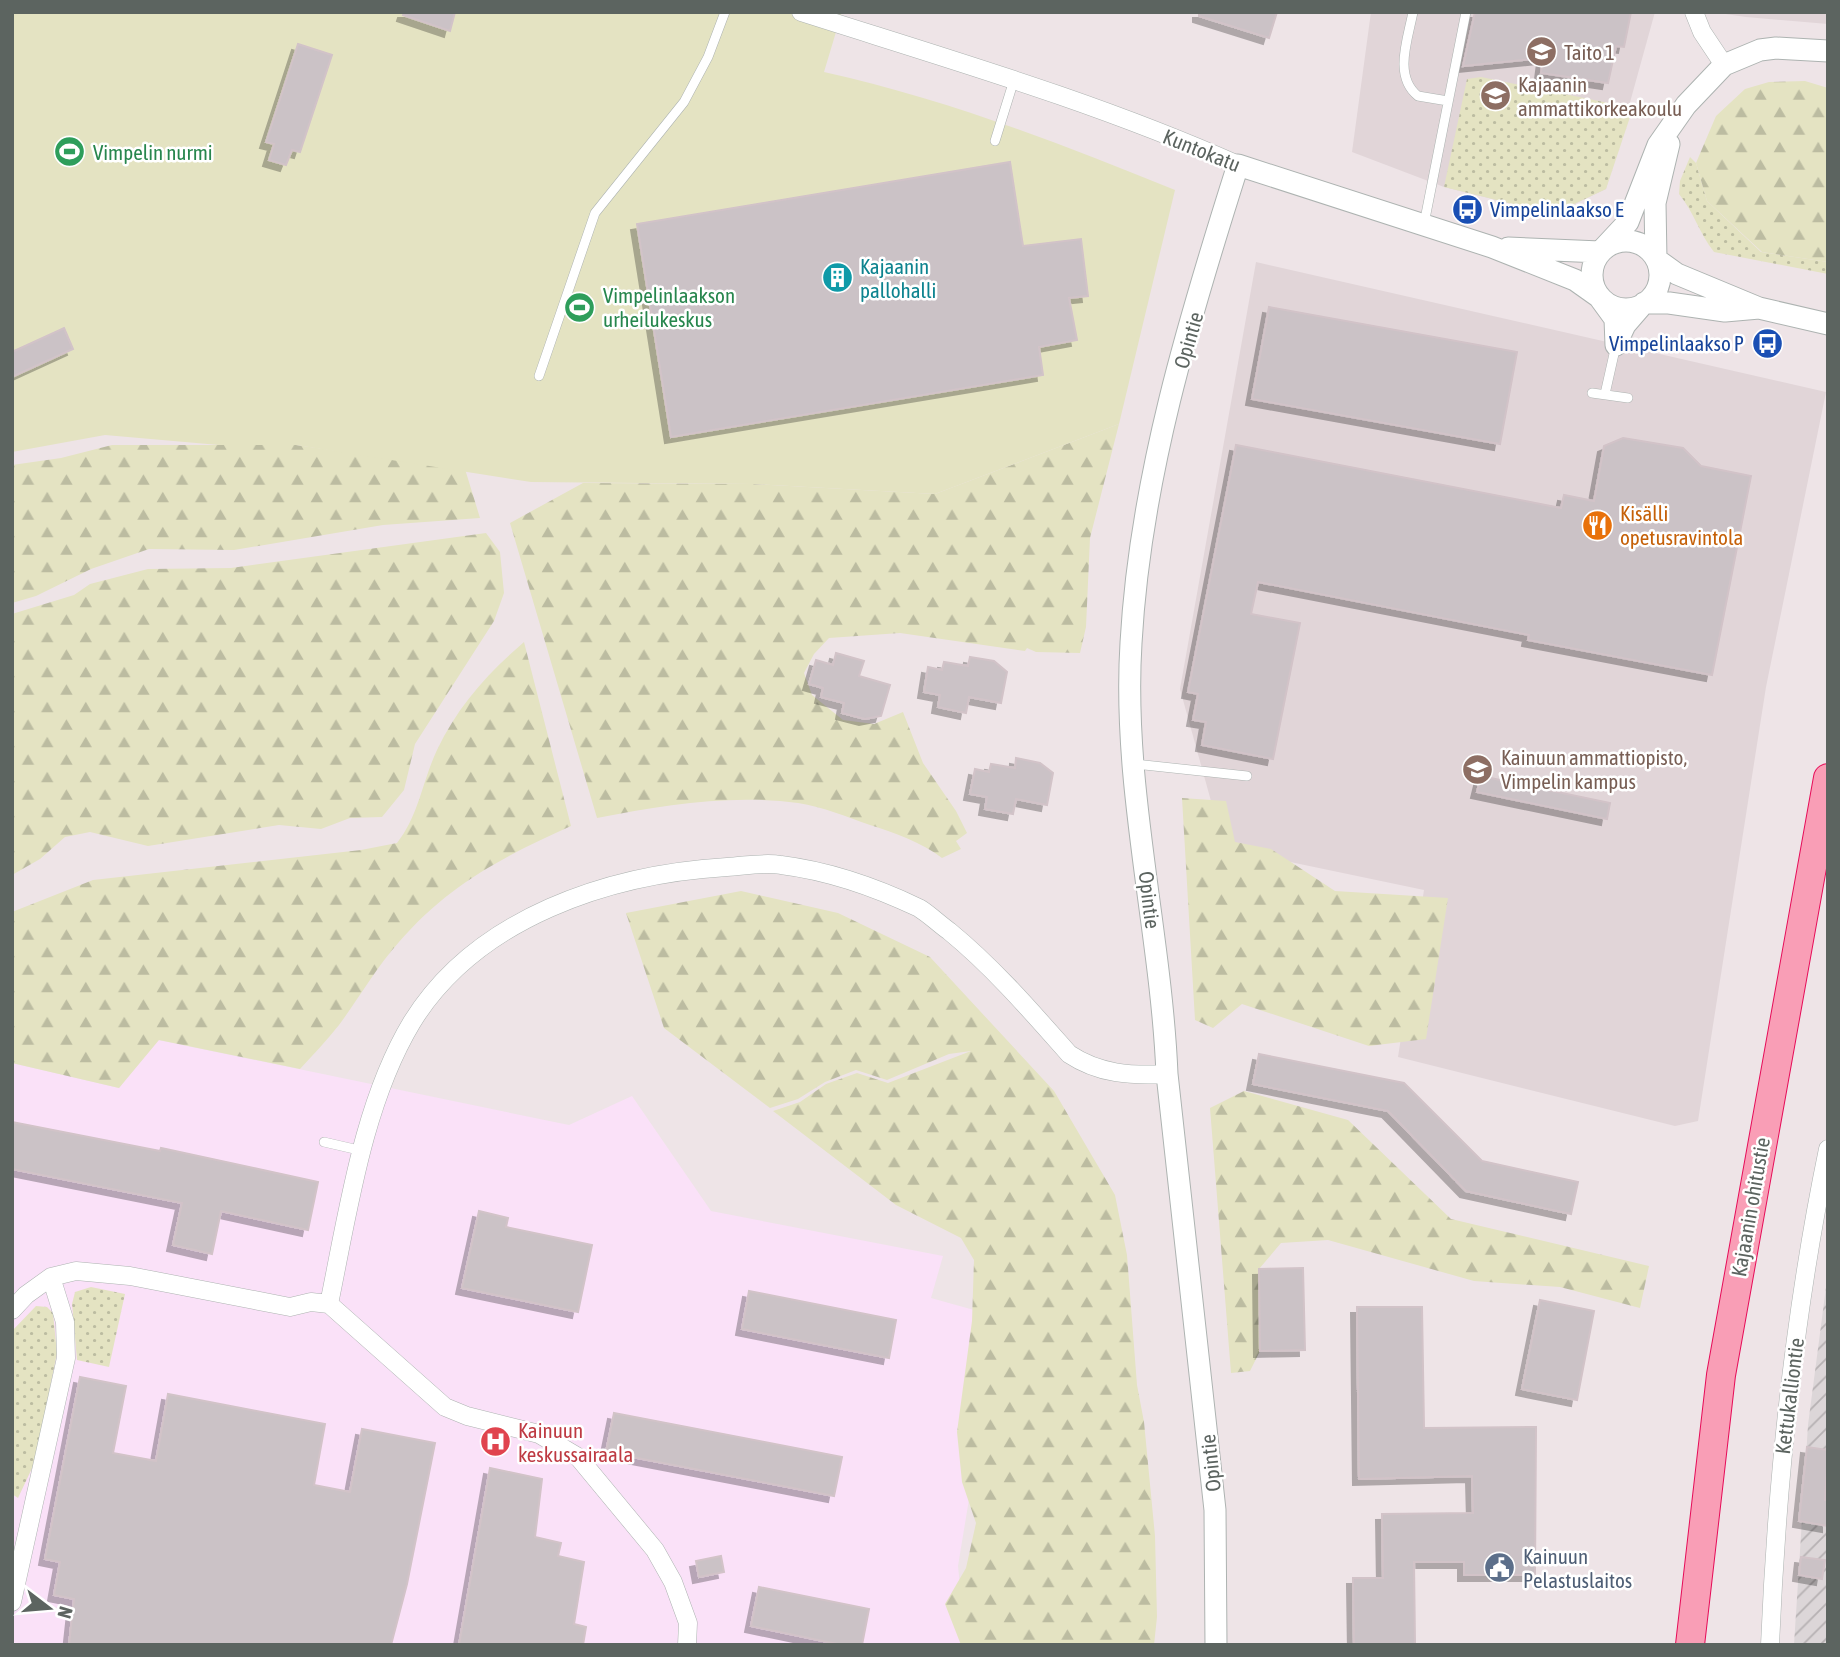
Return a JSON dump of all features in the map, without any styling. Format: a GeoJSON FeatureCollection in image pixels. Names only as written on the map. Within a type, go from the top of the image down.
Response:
{"type":"FeatureCollection","features":[{"type":"Feature","properties":{"kind":"highway","name":"Kajaanin ohitustie"},"geometry":{"type":"LineString","coordinates":[[1691,1643],[1721,1375],[1828,778]]}},
{"type":"Feature","properties":{"kind":"street","name":"Kuntokatu"},"geometry":{"type":"LineString","coordinates":[[801,12],[1014,80],[1181,140],[1238,165],[1492,247],[1575,280],[1599,296]]}},
{"type":"Feature","properties":{"kind":"street"},"geometry":{"type":"LineString","coordinates":[[1694,12],[1702,32],[1724,65]]}},
{"type":"Feature","properties":{"kind":"street"},"geometry":{"type":"LineString","coordinates":[[1616,345],[1615,319],[1594,288],[1592,269],[1600,252],[1628,222],[1657,145],[1703,85],[1724,65],[1760,50],[1776,48],[1828,51]]}},
{"type":"Feature","properties":{"kind":"street"},"geometry":{"type":"LineString","coordinates":[[1616,345],[1625,325],[1657,288],[1659,268],[1656,259],[1655,204],[1671,128]]}},
{"type":"Feature","properties":{"kind":"street","name":"Opintie"},"geometry":{"type":"LineString","coordinates":[[1216,1645],[1215,1510],[1167,1074],[1164,1015],[1133,764],[1131,645],[1142,540],[1163,428],[1238,165]]}},
{"type":"Feature","properties":{"kind":"street"},"geometry":{"type":"LineString","coordinates":[[1492,247],[1600,252],[1609,245],[1630,240],[1641,244],[1676,274],[1759,308],[1828,324]]}},
{"type":"Feature","properties":{"kind":"street"},"geometry":{"type":"LineString","coordinates":[[1599,296],[1607,303],[1626,309],[1644,303],[1669,303],[1725,311],[1759,308]]}},
{"type":"Feature","properties":{"kind":"street"},"geometry":{"type":"LineString","coordinates":[[329,1304],[375,1101],[395,1052],[436,991],[474,951],[525,918],[628,880],[707,868],[779,864],[851,879],[922,909],[969,947],[1069,1054],[1083,1063],[1130,1076],[1167,1074]]}},
{"type":"Feature","properties":{"kind":"street","name":"Kettukalliontie"},"geometry":{"type":"LineString","coordinates":[[1770,1645],[1784,1425],[1813,1222],[1828,1149]]}},
{"type":"Feature","properties":{"kind":"street"},"geometry":{"type":"LineString","coordinates":[[12,1310],[26,1295],[51,1278],[76,1271],[130,1276],[290,1307],[311,1302],[329,1304],[444,1407],[467,1416],[540,1434],[578,1457],[655,1550],[673,1582],[688,1623],[687,1645]]}},
{"type":"Feature","properties":{"kind":"street"},"geometry":{"type":"LineString","coordinates":[[12,1602],[66,1358],[65,1322],[51,1278]]}},
{"type":"Feature","properties":{"kind":"lane"},"geometry":{"type":"LineString","coordinates":[[539,376],[595,213],[684,102],[708,57],[725,12]]}},
{"type":"Feature","properties":{"kind":"lane"},"geometry":{"type":"LineString","coordinates":[[1413,12],[1404,61],[1405,80],[1418,96],[1448,101]]}},
{"type":"Feature","properties":{"kind":"lane"},"geometry":{"type":"LineString","coordinates":[[1424,226],[1465,12]]}},
{"type":"Feature","properties":{"kind":"lane"},"geometry":{"type":"LineString","coordinates":[[995,141],[1014,80]]}},
{"type":"Feature","properties":{"kind":"lane"},"geometry":{"type":"LineString","coordinates":[[1605,394],[1616,345]]}},
{"type":"Feature","properties":{"kind":"lane"},"geometry":{"type":"LineString","coordinates":[[1592,393],[1628,398]]}},
{"type":"Feature","properties":{"kind":"lane"},"geometry":{"type":"LineString","coordinates":[[1133,764],[1247,776]]}},
{"type":"Feature","properties":{"kind":"lane"},"geometry":{"type":"LineString","coordinates":[[324,1142],[363,1152]]}},
{"type":"Feature","properties":{"kind":"shaded area","name":"Kajaanin ammattikorkeakoulu"},"geometry":{"type":"Polygon","coordinates":[[[1371,12],[1655,12],[1606,189],[1553,214],[1444,187],[1352,152],[1371,12]]]}},
{"type":"Feature","properties":{"kind":"shaded area"},"geometry":{"type":"Polygon","coordinates":[[[1712,12],[1828,12],[1828,24],[1746,17],[1712,12]]]}},
{"type":"Feature","properties":{"kind":"shaded area","name":"Kainuun ammattiopisto, Vimpelin kampus"},"geometry":{"type":"Polygon","coordinates":[[[1256,262],[1826,392],[1766,687],[1698,1121],[1675,1126],[1398,1057],[1424,890],[1224,848],[1180,689],[1256,262]]]}},
{"type":"Feature","properties":{"kind":"shaded area","name":"Kainuun keskussairaala"},"geometry":{"type":"Polygon","coordinates":[[[158,1040],[569,1125],[632,1096],[711,1211],[943,1256],[931,1298],[999,1317],[958,1566],[966,1645],[12,1645],[12,1063],[119,1088],[158,1040]]]}},
{"type":"Feature","properties":{"kind":"shaded area"},"geometry":{"type":"Polygon","coordinates":[[[1828,1272],[1828,1645],[1794,1645],[1808,1425],[1828,1272]]]}},
{"type":"Feature","properties":{"kind":"green space","name":"Vimpelinlaakson urheilukeskus"},"geometry":{"type":"Polygon","coordinates":[[[12,12],[842,12],[824,72],[958,109],[1045,139],[1175,190],[1119,424],[935,494],[752,484],[531,482],[296,445],[219,445],[105,435],[12,452],[12,12]]]}},
{"type":"Feature","properties":{"kind":"green space"},"geometry":{"type":"Polygon","coordinates":[[[1481,77],[1633,108],[1606,189],[1553,214],[1444,187],[1467,79],[1481,77]]]}},
{"type":"Feature","properties":{"kind":"green space"},"geometry":{"type":"Polygon","coordinates":[[[1805,81],[1828,88],[1828,262],[1762,252],[1707,201],[1696,163],[1716,116],[1745,89],[1769,82],[1805,81]]]}},
{"type":"Feature","properties":{"kind":"green space"},"geometry":{"type":"Polygon","coordinates":[[[1690,157],[1696,163],[1707,201],[1761,252],[1828,262],[1828,274],[1714,252],[1679,194],[1680,181],[1690,157]]]}},
{"type":"Feature","properties":{"kind":"green space"},"geometry":{"type":"Polygon","coordinates":[[[1119,424],[1090,538],[1086,627],[1080,653],[1036,652],[1027,648],[1025,651],[900,633],[829,638],[814,654],[804,673],[812,695],[843,720],[874,724],[903,712],[923,763],[956,811],[967,833],[956,841],[961,849],[942,858],[908,838],[835,812],[798,803],[722,800],[597,818],[510,523],[583,483],[752,484],[935,494],[1119,424]]]}},
{"type":"Feature","properties":{"kind":"green space"},"geometry":{"type":"Polygon","coordinates":[[[112,445],[296,445],[465,469],[480,518],[383,525],[234,550],[149,549],[91,569],[36,596],[12,603],[12,465],[61,458],[112,445]]]}},
{"type":"Feature","properties":{"kind":"green space"},"geometry":{"type":"Polygon","coordinates":[[[486,533],[500,552],[504,593],[494,621],[415,744],[404,790],[382,817],[350,818],[321,829],[279,825],[148,846],[90,832],[65,837],[40,859],[12,875],[12,614],[74,595],[90,584],[148,569],[231,568],[486,533]]]}},
{"type":"Feature","properties":{"kind":"green space"},"geometry":{"type":"Polygon","coordinates":[[[524,642],[571,826],[500,861],[437,904],[391,952],[339,1025],[300,1069],[159,1040],[119,1088],[12,1063],[12,912],[93,880],[361,850],[397,843],[410,821],[437,750],[454,719],[486,679],[524,642]]]}},
{"type":"Feature","properties":{"kind":"green space"},"geometry":{"type":"Polygon","coordinates":[[[1182,798],[1226,801],[1235,842],[1271,849],[1335,891],[1448,898],[1426,1039],[1369,1046],[1242,1004],[1213,1028],[1195,1020],[1182,798]]]}},
{"type":"Feature","properties":{"kind":"green space"},"geometry":{"type":"Polygon","coordinates":[[[741,891],[838,913],[930,957],[1054,1091],[1115,1195],[1127,1255],[1137,1385],[1144,1422],[1155,1536],[1157,1617],[1154,1645],[961,1645],[945,1604],[966,1568],[976,1523],[962,1482],[957,1432],[972,1321],[974,1260],[961,1238],[896,1205],[773,1111],[800,1102],[826,1084],[857,1073],[888,1083],[971,1051],[949,1054],[887,1080],[856,1070],[825,1082],[798,1099],[770,1108],[664,1028],[626,913],[741,891]]]}},
{"type":"Feature","properties":{"kind":"green space"},"geometry":{"type":"Polygon","coordinates":[[[1244,1091],[1348,1120],[1451,1219],[1649,1266],[1640,1308],[1560,1287],[1474,1281],[1328,1240],[1281,1243],[1259,1269],[1260,1351],[1250,1371],[1231,1373],[1210,1108],[1244,1091]]]}},
{"type":"Feature","properties":{"kind":"green space"},"geometry":{"type":"Polygon","coordinates":[[[91,1287],[125,1294],[109,1367],[77,1360],[72,1304],[75,1292],[91,1287]]]}},
{"type":"Feature","properties":{"kind":"green space"},"geometry":{"type":"Polygon","coordinates":[[[36,1306],[47,1307],[53,1313],[57,1353],[35,1462],[18,1498],[12,1494],[12,1331],[36,1306]]]}},
{"type":"Feature","properties":{"kind":"building"},"geometry":{"type":"Polygon","coordinates":[[[404,12],[455,12],[450,31],[403,15],[404,12]]]}},
{"type":"Feature","properties":{"kind":"building"},"geometry":{"type":"Polygon","coordinates":[[[1199,12],[1277,12],[1269,38],[1199,16],[1199,12]]]}},
{"type":"Feature","properties":{"kind":"building","name":"Taito 1"},"geometry":{"type":"Polygon","coordinates":[[[1475,12],[1631,12],[1624,47],[1616,46],[1608,83],[1541,73],[1543,58],[1463,66],[1475,12]]]}},
{"type":"Feature","properties":{"kind":"building"},"geometry":{"type":"Polygon","coordinates":[[[298,44],[332,55],[300,152],[292,150],[286,165],[269,160],[274,144],[266,142],[298,44]]]}},
{"type":"Feature","properties":{"kind":"building","name":"Kajaanin pallohalli"},"geometry":{"type":"Polygon","coordinates":[[[1010,162],[1023,246],[1081,239],[1088,296],[1069,298],[1077,340],[1039,347],[1043,375],[671,437],[637,224],[1010,162]]]}},
{"type":"Feature","properties":{"kind":"building"},"geometry":{"type":"Polygon","coordinates":[[[1269,307],[1517,352],[1500,444],[1252,399],[1269,307]]]}},
{"type":"Feature","properties":{"kind":"building"},"geometry":{"type":"Polygon","coordinates":[[[64,328],[73,349],[12,377],[12,352],[64,328]]]}},
{"type":"Feature","properties":{"kind":"building"},"geometry":{"type":"Polygon","coordinates":[[[1623,438],[1683,448],[1701,466],[1751,476],[1712,675],[1528,640],[1529,635],[1258,582],[1251,614],[1300,623],[1273,759],[1202,745],[1206,722],[1193,720],[1198,694],[1188,692],[1236,445],[1561,508],[1564,495],[1594,501],[1604,446],[1623,438]]]}},
{"type":"Feature","properties":{"kind":"building"},"geometry":{"type":"Polygon","coordinates":[[[836,653],[864,661],[859,676],[890,685],[881,716],[865,719],[842,713],[844,703],[821,697],[823,688],[809,684],[816,660],[833,665],[836,653]]]}},
{"type":"Feature","properties":{"kind":"building"},"geometry":{"type":"Polygon","coordinates":[[[970,657],[994,661],[1007,672],[1001,703],[969,697],[966,713],[938,707],[940,695],[924,692],[928,667],[942,670],[944,662],[968,666],[970,657]]]}},
{"type":"Feature","properties":{"kind":"building"},"geometry":{"type":"Polygon","coordinates":[[[1016,758],[1040,763],[1053,773],[1047,805],[1016,799],[1013,814],[985,809],[987,797],[970,794],[975,769],[989,772],[991,764],[1015,768],[1016,758]]]}},
{"type":"Feature","properties":{"kind":"building"},"geometry":{"type":"Polygon","coordinates":[[[1481,776],[1610,803],[1607,819],[1477,792],[1481,776]]]}},
{"type":"Feature","properties":{"kind":"building"},"geometry":{"type":"Polygon","coordinates":[[[1259,1054],[1404,1083],[1482,1161],[1578,1182],[1571,1214],[1466,1191],[1388,1111],[1253,1084],[1259,1054]]]}},
{"type":"Feature","properties":{"kind":"building"},"geometry":{"type":"Polygon","coordinates":[[[12,1122],[160,1151],[161,1148],[318,1182],[308,1230],[221,1211],[212,1254],[173,1245],[182,1203],[12,1169],[12,1122]]]}},
{"type":"Feature","properties":{"kind":"building"},"geometry":{"type":"Polygon","coordinates":[[[479,1211],[508,1218],[506,1227],[592,1245],[578,1312],[462,1288],[479,1211]]]}},
{"type":"Feature","properties":{"kind":"building"},"geometry":{"type":"Polygon","coordinates":[[[1303,1268],[1305,1350],[1260,1351],[1259,1269],[1303,1268]]]}},
{"type":"Feature","properties":{"kind":"building"},"geometry":{"type":"Polygon","coordinates":[[[749,1291],[896,1320],[889,1358],[742,1329],[749,1291]]]}},
{"type":"Feature","properties":{"kind":"building"},"geometry":{"type":"Polygon","coordinates":[[[1540,1300],[1594,1311],[1577,1400],[1522,1389],[1540,1300]]]}},
{"type":"Feature","properties":{"kind":"building"},"geometry":{"type":"Polygon","coordinates":[[[1357,1307],[1422,1307],[1424,1428],[1536,1427],[1535,1575],[1464,1575],[1464,1562],[1414,1562],[1415,1645],[1354,1645],[1353,1578],[1383,1578],[1382,1514],[1473,1513],[1472,1476],[1359,1479],[1357,1307]]]}},
{"type":"Feature","properties":{"kind":"building"},"geometry":{"type":"Polygon","coordinates":[[[80,1377],[126,1386],[113,1453],[156,1461],[168,1394],[325,1424],[314,1485],[350,1492],[362,1429],[435,1443],[407,1584],[391,1645],[69,1645],[74,1599],[54,1595],[60,1562],[45,1559],[80,1377]]]}},
{"type":"Feature","properties":{"kind":"building"},"geometry":{"type":"Polygon","coordinates":[[[614,1413],[842,1457],[834,1496],[606,1452],[614,1413]]]}},
{"type":"Feature","properties":{"kind":"building"},"geometry":{"type":"Polygon","coordinates":[[[1807,1447],[1828,1450],[1825,1500],[1828,1500],[1828,1526],[1799,1521],[1807,1447]]]}},
{"type":"Feature","properties":{"kind":"building"},"geometry":{"type":"Polygon","coordinates":[[[490,1468],[542,1479],[535,1537],[561,1543],[558,1556],[584,1562],[574,1624],[586,1627],[583,1645],[459,1645],[490,1468]]]}},
{"type":"Feature","properties":{"kind":"building"},"geometry":{"type":"Polygon","coordinates":[[[721,1556],[724,1572],[699,1577],[696,1561],[721,1556]]]}},
{"type":"Feature","properties":{"kind":"building"},"geometry":{"type":"Polygon","coordinates":[[[1801,1557],[1825,1560],[1822,1579],[1799,1575],[1801,1557]]]}},
{"type":"Feature","properties":{"kind":"building"},"geometry":{"type":"Polygon","coordinates":[[[759,1587],[869,1609],[862,1645],[842,1645],[751,1626],[759,1587]]]}},
{"type":"Feature","properties":{"kind":"place","name":"Taito 1"},"geometry":{"type":"Point","coordinates":[1541,52]}},
{"type":"Feature","properties":{"kind":"place","name":"Kajaanin ammattikorkeakoulu"},"geometry":{"type":"Point","coordinates":[1495,96]}},
{"type":"Feature","properties":{"kind":"place","name":"Vimpelin nurmi"},"geometry":{"type":"Point","coordinates":[70,152]}},
{"type":"Feature","properties":{"kind":"place","name":"Vimpelinlaakso E"},"geometry":{"type":"Point","coordinates":[1467,209]}},
{"type":"Feature","properties":{"kind":"place","name":"Kajaanin pallohalli"},"geometry":{"type":"Point","coordinates":[837,278]}},
{"type":"Feature","properties":{"kind":"place","name":"Vimpelinlaakson urheilukeskus"},"geometry":{"type":"Point","coordinates":[580,307]}},
{"type":"Feature","properties":{"kind":"place","name":"Vimpelinlaakso P"},"geometry":{"type":"Point","coordinates":[1767,343]}},
{"type":"Feature","properties":{"kind":"place","name":"Kisälli opetusravintola"},"geometry":{"type":"Point","coordinates":[1597,525]}},
{"type":"Feature","properties":{"kind":"place","name":"Kainuun ammattiopisto, Vimpelin kampus"},"geometry":{"type":"Point","coordinates":[1478,769]}},
{"type":"Feature","properties":{"kind":"place","name":"Kainuun keskussairaala"},"geometry":{"type":"Point","coordinates":[495,1442]}},
{"type":"Feature","properties":{"kind":"place","name":"Kainuun Pelastuslaitos"},"geometry":{"type":"Point","coordinates":[1500,1568]}}]}
